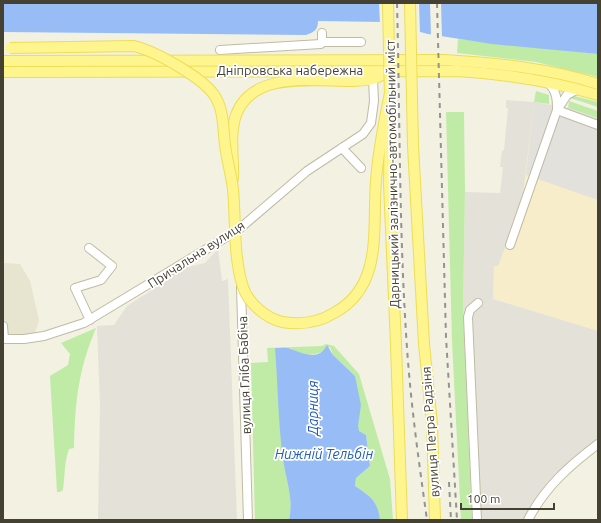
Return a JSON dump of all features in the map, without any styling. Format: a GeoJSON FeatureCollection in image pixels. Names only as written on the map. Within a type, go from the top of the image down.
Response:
{"type":"FeatureCollection","features":[{"type":"Feature","properties":{"kind":"main road","name":"Дарницький залізнично-автомобільний міст"},"geometry":{"type":"LineString","coordinates":[[388,3],[390,93],[389,184],[402,520]]}},
{"type":"Feature","properties":{"kind":"main road","name":"Дарницький залізнично-автомобільний міст"},"geometry":{"type":"LineString","coordinates":[[410,3],[413,146],[424,344]]}},
{"type":"Feature","properties":{"kind":"main road"},"geometry":{"type":"LineString","coordinates":[[6,49],[134,46],[149,52],[192,75],[210,89],[220,107],[233,187]]}},
{"type":"Feature","properties":{"kind":"main road","name":"Дніпровська набережна"},"geometry":{"type":"LineString","coordinates":[[3,61],[437,60],[477,62],[535,68],[564,74],[598,84]]}},
{"type":"Feature","properties":{"kind":"main road"},"geometry":{"type":"LineString","coordinates":[[388,71],[373,79],[274,82],[261,88],[242,104],[236,115],[233,127],[233,187],[239,272],[243,289],[250,301],[268,316],[292,324],[314,322],[327,318],[339,311],[357,295],[364,284],[372,263],[377,174],[381,141],[390,93]]}},
{"type":"Feature","properties":{"kind":"main road","name":"Дніпровська набережна"},"geometry":{"type":"LineString","coordinates":[[3,72],[388,71],[493,73],[546,82],[598,95]]}},
{"type":"Feature","properties":{"kind":"main road","name":"вулиця Петра Радзіня"},"geometry":{"type":"LineString","coordinates":[[424,344],[432,424],[436,520]]}},
{"type":"Feature","properties":{"kind":"street"},"geometry":{"type":"LineString","coordinates":[[322,33],[322,42]]}},
{"type":"Feature","properties":{"kind":"street"},"geometry":{"type":"LineString","coordinates":[[220,50],[321,44],[322,42],[361,42]]}},
{"type":"Feature","properties":{"kind":"street"},"geometry":{"type":"LineString","coordinates":[[255,48],[255,60]]}},
{"type":"Feature","properties":{"kind":"street","name":"Причальна вулиця"},"geometry":{"type":"LineString","coordinates":[[4,339],[44,336],[64,331],[90,320],[238,230],[307,171],[363,134],[371,123],[374,101],[373,79]]}},
{"type":"Feature","properties":{"kind":"street"},"geometry":{"type":"LineString","coordinates":[[546,82],[554,90],[557,98],[558,110]]}},
{"type":"Feature","properties":{"kind":"street"},"geometry":{"type":"LineString","coordinates":[[510,245],[558,110],[567,95],[578,89]]}},
{"type":"Feature","properties":{"kind":"street"},"geometry":{"type":"LineString","coordinates":[[558,110],[598,125]]}},
{"type":"Feature","properties":{"kind":"street"},"geometry":{"type":"LineString","coordinates":[[342,148],[361,168]]}},
{"type":"Feature","properties":{"kind":"street","name":"вулиця Гліба Бабіча"},"geometry":{"type":"LineString","coordinates":[[238,230],[244,350],[248,520]]}},
{"type":"Feature","properties":{"kind":"street"},"geometry":{"type":"LineString","coordinates":[[89,248],[112,266],[101,280],[75,288],[90,320]]}},
{"type":"Feature","properties":{"kind":"street"},"geometry":{"type":"LineString","coordinates":[[478,303],[470,310],[468,317],[478,520]]}},
{"type":"Feature","properties":{"kind":"street"},"geometry":{"type":"LineString","coordinates":[[3,326],[4,339]]}},
{"type":"Feature","properties":{"kind":"street"},"geometry":{"type":"LineString","coordinates":[[528,520],[538,501],[550,485],[598,444]]}},
{"type":"Feature","properties":{"kind":"shaded area"},"geometry":{"type":"Polygon","coordinates":[[[506,100],[534,102],[522,203],[498,266],[494,266],[493,299],[598,331],[598,448],[559,479],[531,520],[472,520],[463,309],[465,192],[500,193],[503,167],[500,167],[502,151],[504,150],[508,108],[506,108],[506,100]]]}},
{"type":"Feature","properties":{"kind":"shaded area"},"geometry":{"type":"Polygon","coordinates":[[[534,102],[549,104],[553,102],[598,118],[598,331],[493,299],[494,266],[522,203],[534,102]]]}},
{"type":"Feature","properties":{"kind":"shaded area"},"geometry":{"type":"Polygon","coordinates":[[[534,102],[568,108],[598,118],[598,200],[526,175],[534,102]]]}},
{"type":"Feature","properties":{"kind":"shaded area"},"geometry":{"type":"Polygon","coordinates":[[[218,249],[222,281],[228,279],[237,520],[98,520],[100,405],[97,326],[114,325],[127,306],[188,267],[205,263],[218,249]]]}},
{"type":"Feature","properties":{"kind":"shaded area"},"geometry":{"type":"Polygon","coordinates":[[[3,263],[20,264],[30,281],[39,320],[35,333],[3,335],[3,263]]]}},
{"type":"Feature","properties":{"kind":"green space"},"geometry":{"type":"Polygon","coordinates":[[[458,39],[598,54],[598,77],[536,62],[457,53],[458,39]]]}},
{"type":"Feature","properties":{"kind":"green space"},"geometry":{"type":"Polygon","coordinates":[[[536,91],[549,95],[549,104],[534,102],[536,91]]]}},
{"type":"Feature","properties":{"kind":"green space"},"geometry":{"type":"Polygon","coordinates":[[[574,96],[598,102],[598,107],[570,98],[574,96]]]}},
{"type":"Feature","properties":{"kind":"green space"},"geometry":{"type":"Polygon","coordinates":[[[569,101],[598,111],[598,118],[568,108],[569,101]]]}},
{"type":"Feature","properties":{"kind":"green space"},"geometry":{"type":"Polygon","coordinates":[[[446,112],[464,112],[465,192],[463,309],[472,520],[461,520],[452,341],[446,112]]]}},
{"type":"Feature","properties":{"kind":"green space"},"geometry":{"type":"Polygon","coordinates":[[[96,328],[81,373],[75,416],[74,448],[69,449],[67,454],[63,490],[57,492],[50,376],[68,365],[70,354],[61,343],[96,328]]]}},
{"type":"Feature","properties":{"kind":"green space"},"geometry":{"type":"Polygon","coordinates":[[[326,344],[334,346],[359,374],[390,479],[393,520],[380,520],[375,504],[365,493],[355,486],[356,478],[370,466],[366,435],[358,431],[355,376],[333,355],[330,347],[320,353],[310,355],[300,353],[290,348],[283,459],[290,492],[291,512],[289,520],[255,520],[251,363],[268,362],[267,348],[322,346],[326,344]]]}},
{"type":"Feature","properties":{"kind":"water"},"geometry":{"type":"Polygon","coordinates":[[[3,3],[598,3],[598,54],[492,44],[428,34],[382,22],[318,21],[315,30],[306,35],[3,32],[3,3]]]}},
{"type":"Feature","properties":{"kind":"water","name":"Нижній Тельбін"},"geometry":{"type":"Polygon","coordinates":[[[327,345],[333,355],[355,376],[361,405],[358,426],[359,431],[366,435],[370,466],[356,478],[355,486],[365,493],[375,504],[380,520],[289,520],[291,505],[281,445],[275,348],[288,348],[306,354],[316,355],[324,350],[327,345]]]}},
{"type":"Feature","properties":{"kind":"pier"},"geometry":{"type":"Polygon","coordinates":[[[379,3],[419,3],[420,34],[380,24],[379,3]]]}},
{"type":"Feature","properties":{"kind":"pier"},"geometry":{"type":"Polygon","coordinates":[[[430,3],[441,3],[442,38],[431,36],[430,3]]]}},
{"type":"Feature","properties":{"kind":"railway"},"geometry":{"type":"LineString","coordinates":[[397,3],[404,305],[411,391],[427,520]]}},
{"type":"Feature","properties":{"kind":"railway"},"geometry":{"type":"LineString","coordinates":[[437,3],[446,337],[457,520]]}},
{"type":"Feature","properties":{"kind":"railway"},"geometry":{"type":"LineString","coordinates":[[449,482],[451,520]]}},
{"type":"Feature","properties":{"kind":"water label","name":"Дарниця"},"geometry":{"type":"Point","coordinates":[313,408]}}]}
